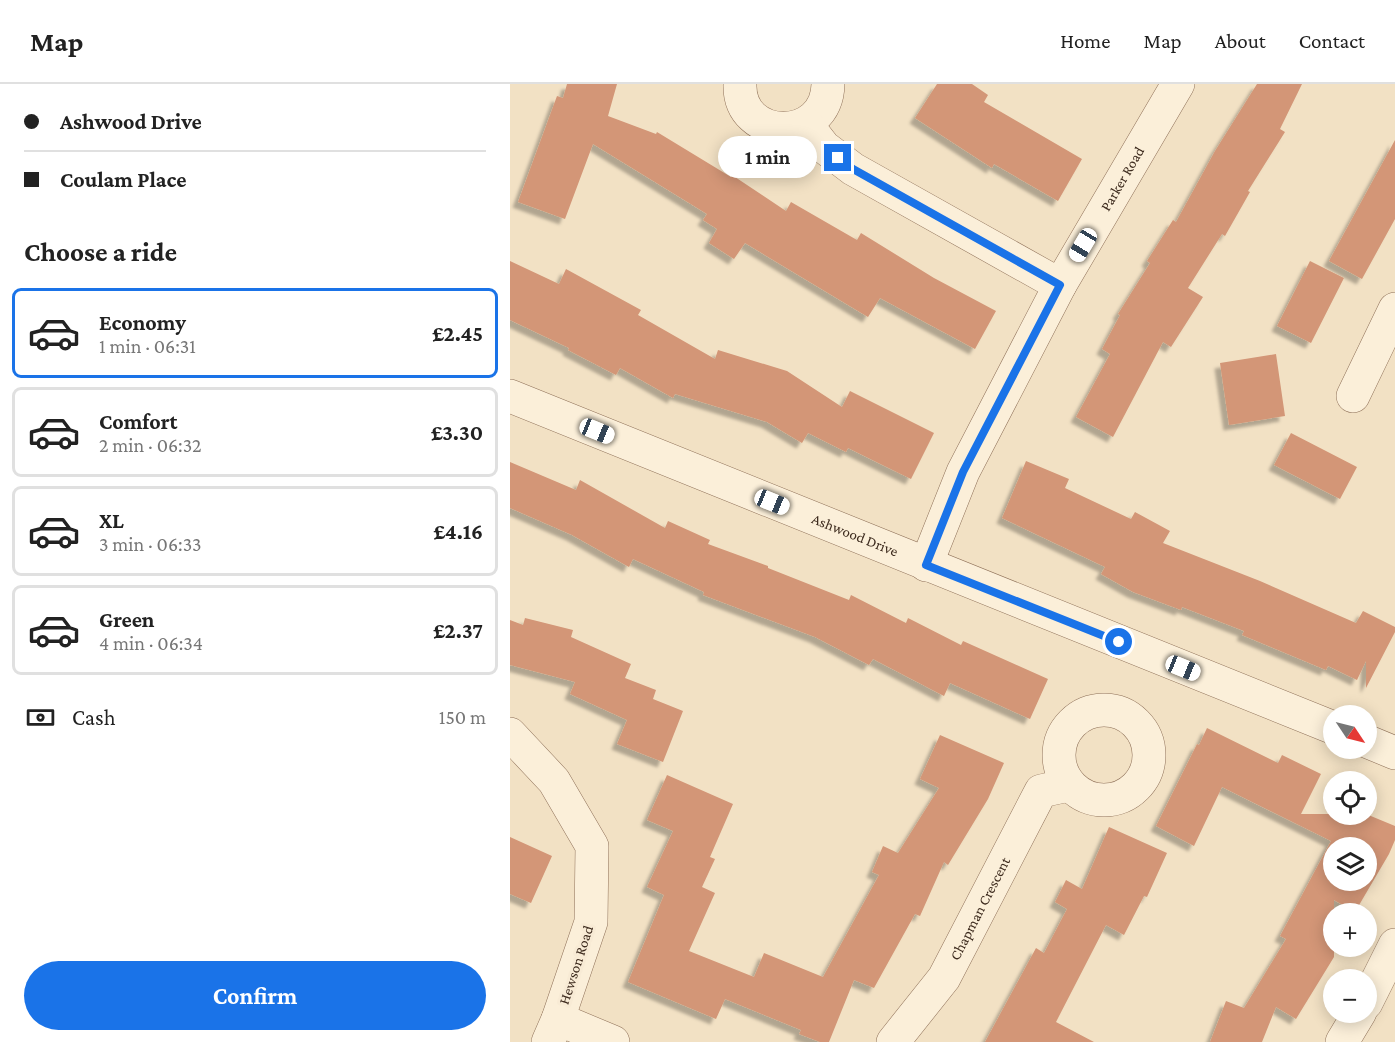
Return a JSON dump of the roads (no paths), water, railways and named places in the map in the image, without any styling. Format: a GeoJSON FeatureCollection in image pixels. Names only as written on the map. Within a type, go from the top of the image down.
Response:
{"type":"FeatureCollection","features":[{"type":"Feature","properties":{"kind":"street"},"geometry":{"type":"LineString","coordinates":[[740,84],[742,102],[750,114],[773,128],[787,129],[806,124],[823,106],[828,84]]}},
{"type":"Feature","properties":{"kind":"street","name":"Parker Road"},"geometry":{"type":"LineString","coordinates":[[926,565],[963,472],[1060,285],[1178,84]]}},
{"type":"Feature","properties":{"kind":"street"},"geometry":{"type":"LineString","coordinates":[[806,124],[824,147],[853,169],[1060,285]]}},
{"type":"Feature","properties":{"kind":"street"},"geometry":{"type":"LineString","coordinates":[[1353,396],[1395,309]]}},
{"type":"Feature","properties":{"kind":"street","name":"Ashwood Drive"},"geometry":{"type":"LineString","coordinates":[[510,396],[1323,724]]}},
{"type":"Feature","properties":{"kind":"street","name":"Hewson Road"},"geometry":{"type":"LineString","coordinates":[[510,734],[554,781],[592,846],[591,922],[553,1030]]}},
{"type":"Feature","properties":{"kind":"street"},"geometry":{"type":"LineString","coordinates":[[1377,746],[1395,753]]}},
{"type":"Feature","properties":{"kind":"street","name":"Chapman Crescent"},"geometry":{"type":"LineString","coordinates":[[893,1042],[944,978],[1041,791],[1069,784]]}},
{"type":"Feature","properties":{"kind":"street"},"geometry":{"type":"LineString","coordinates":[[1377,981],[1395,945]]}},
{"type":"Feature","properties":{"kind":"street"},"geometry":{"type":"LineString","coordinates":[[1342,1042],[1353,1023]]}},
{"type":"Feature","properties":{"kind":"street"},"geometry":{"type":"LineString","coordinates":[[553,1030],[613,1042]]}}]}
